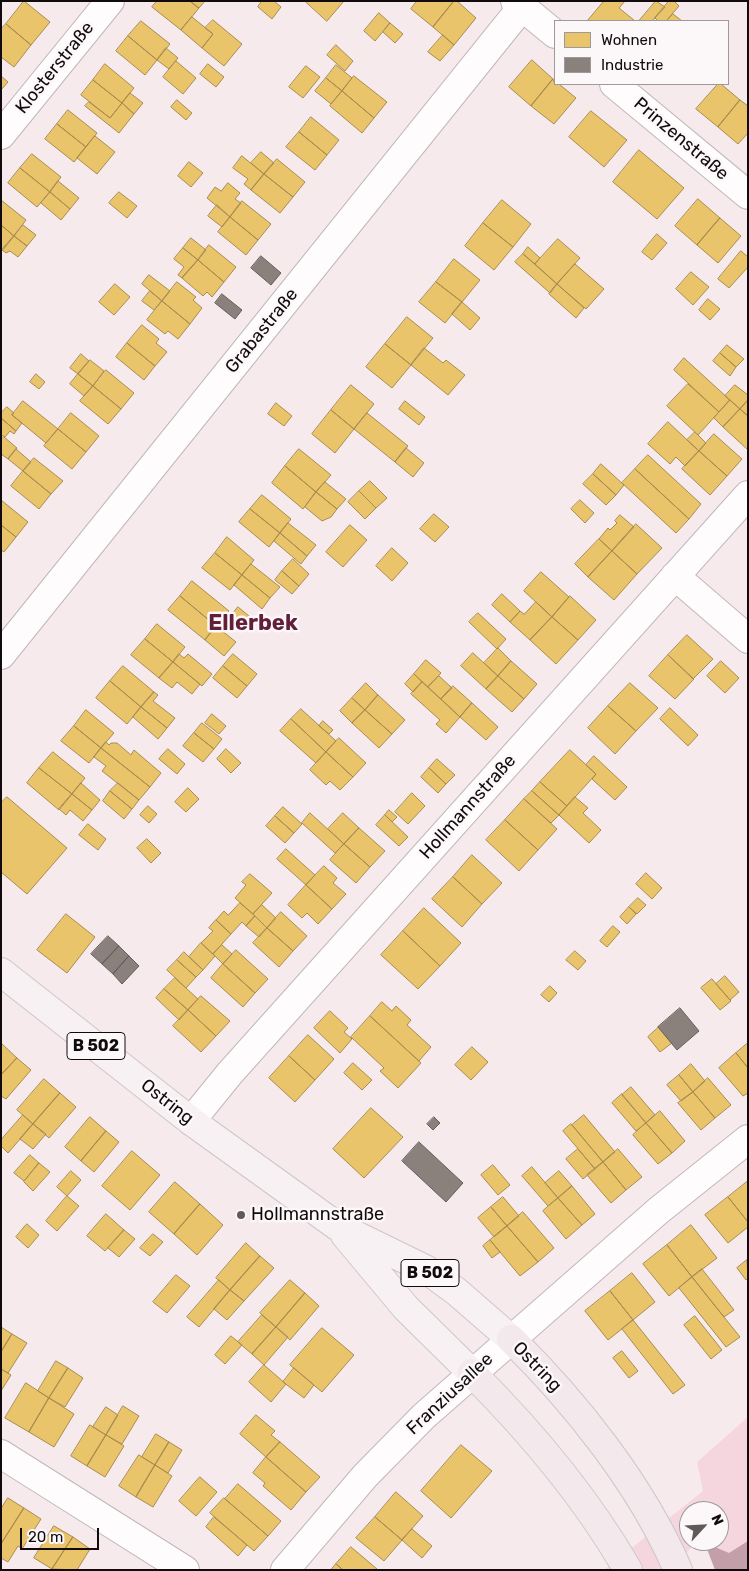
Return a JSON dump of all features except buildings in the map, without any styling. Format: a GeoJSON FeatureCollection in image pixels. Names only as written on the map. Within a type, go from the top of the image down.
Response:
{"type":"FeatureCollection","features":[{"type":"Feature","properties":{"kind":"highway","name":"Ostring"},"geometry":{"type":"LineString","coordinates":[[511,1339],[554,1383],[584,1420],[636,1493],[662,1536],[678,1570]]}},
{"type":"Feature","properties":{"kind":"highway","name":"Ostring"},"geometry":{"type":"LineString","coordinates":[[472,1373],[525,1428],[596,1520],[628,1570]]}},
{"type":"Feature","properties":{"kind":"main road","name":"Ostring"},"geometry":{"type":"LineString","coordinates":[[1,972],[191,1121],[337,1226],[427,1270],[457,1292],[511,1339]]}},
{"type":"Feature","properties":{"kind":"main road","name":"Ostring"},"geometry":{"type":"LineString","coordinates":[[337,1226],[406,1308],[472,1373]]}},
{"type":"Feature","properties":{"kind":"street","name":"Klosterstraße"},"geometry":{"type":"LineString","coordinates":[[1,135],[110,1]]}},
{"type":"Feature","properties":{"kind":"street"},"geometry":{"type":"LineString","coordinates":[[519,4],[554,33]]}},
{"type":"Feature","properties":{"kind":"street","name":"Grabastraße"},"geometry":{"type":"LineString","coordinates":[[1,654],[519,4]]}},
{"type":"Feature","properties":{"kind":"street","name":"Prinzenstraße"},"geometry":{"type":"LineString","coordinates":[[615,85],[748,195]]}},
{"type":"Feature","properties":{"kind":"street","name":"Hollmannstraße"},"geometry":{"type":"LineString","coordinates":[[191,1121],[230,1073],[748,495]]}},
{"type":"Feature","properties":{"kind":"street"},"geometry":{"type":"LineString","coordinates":[[675,576],[748,639]]}},
{"type":"Feature","properties":{"kind":"street","name":"Franziusallee"},"geometry":{"type":"LineString","coordinates":[[285,1570],[365,1476],[424,1416],[658,1211],[748,1139]]}},
{"type":"Feature","properties":{"kind":"street"},"geometry":{"type":"LineString","coordinates":[[1,1454],[185,1570]]}},
{"type":"Feature","properties":{"kind":"shaded area"},"geometry":{"type":"Polygon","coordinates":[[[748,1417],[748,1570],[604,1570],[679,1510],[679,1551],[729,1551],[729,1501],[690,1501],[703,1491],[697,1462],[748,1417]]]}},
{"type":"Feature","properties":{"kind":"shaded area"},"geometry":{"type":"Polygon","coordinates":[[[748,1541],[748,1570],[676,1570],[691,1551],[724,1551],[729,1553],[748,1541]]]}},
{"type":"Feature","properties":{"kind":"pier"},"geometry":{"type":"Polygon","coordinates":[[[688,1551],[708,1551],[715,1570],[673,1570],[688,1551]]]}},
{"type":"Feature","properties":{"kind":"place","name":"Hollmannstraße"},"geometry":{"type":"Point","coordinates":[241,1215]}},
{"type":"Feature","properties":{"kind":"district","name":"Ellerbek"},"geometry":{"type":"Point","coordinates":[253,624]}}]}
